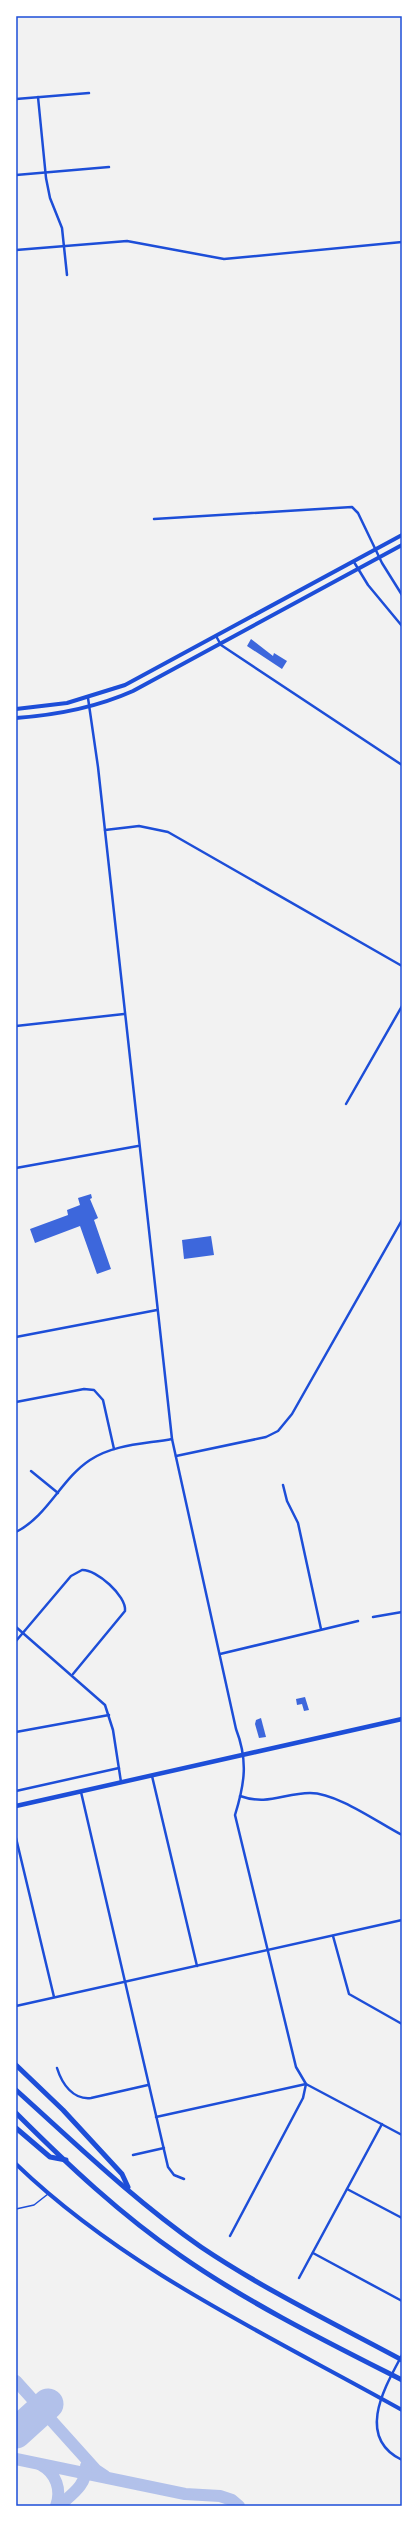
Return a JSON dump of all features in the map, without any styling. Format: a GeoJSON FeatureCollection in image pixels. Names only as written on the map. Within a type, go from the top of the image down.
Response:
{"type":"FeatureCollection","features":[{"type":"Feature","properties":{"kind":"highway"},"geometry":{"type":"LineString","coordinates":[[16,2065],[63,2110],[122,2174],[130,2189]]}},
{"type":"Feature","properties":{"kind":"highway"},"geometry":{"type":"LineString","coordinates":[[16,2090],[174,2227],[242,2274],[402,2360]]}},
{"type":"Feature","properties":{"kind":"highway"},"geometry":{"type":"LineString","coordinates":[[16,2114],[123,2212],[181,2256],[257,2303],[402,2380]]}},
{"type":"Feature","properties":{"kind":"highway"},"geometry":{"type":"LineString","coordinates":[[16,2128],[50,2157],[67,2161]]}},
{"type":"Feature","properties":{"kind":"main road"},"geometry":{"type":"LineString","coordinates":[[16,709],[48,706],[88,698],[125,685],[402,535]]}},
{"type":"Feature","properties":{"kind":"main road"},"geometry":{"type":"LineString","coordinates":[[16,718],[45,716],[90,707],[145,685],[221,645],[402,545]]}},
{"type":"Feature","properties":{"kind":"main road"},"geometry":{"type":"LineString","coordinates":[[16,1806],[402,1719]]}},
{"type":"Feature","properties":{"kind":"main road"},"geometry":{"type":"LineString","coordinates":[[16,2164],[48,2194],[174,2282],[402,2410]]}},
{"type":"Feature","properties":{"kind":"street"},"geometry":{"type":"LineString","coordinates":[[16,99],[90,93]]}},
{"type":"Feature","properties":{"kind":"street"},"geometry":{"type":"LineString","coordinates":[[38,97],[50,198],[62,228],[62,246],[67,275]]}},
{"type":"Feature","properties":{"kind":"street"},"geometry":{"type":"LineString","coordinates":[[16,175],[109,168]]}},
{"type":"Feature","properties":{"kind":"street"},"geometry":{"type":"LineString","coordinates":[[16,250],[138,242],[197,256],[224,259],[402,242]]}},
{"type":"Feature","properties":{"kind":"street"},"geometry":{"type":"LineString","coordinates":[[154,519],[349,506],[358,513],[379,558],[402,595]]}},
{"type":"Feature","properties":{"kind":"street"},"geometry":{"type":"LineString","coordinates":[[353,561],[358,570],[402,626]]}},
{"type":"Feature","properties":{"kind":"street"},"geometry":{"type":"LineString","coordinates":[[216,636],[221,645],[402,765]]}},
{"type":"Feature","properties":{"kind":"street"},"geometry":{"type":"LineString","coordinates":[[88,698],[105,830],[138,1146],[172,1439],[236,1729],[245,1755],[240,1796],[235,1816],[296,2067],[306,2084],[402,2135]]}},
{"type":"Feature","properties":{"kind":"street"},"geometry":{"type":"LineString","coordinates":[[105,830],[139,826],[170,832],[402,966]]}},
{"type":"Feature","properties":{"kind":"street"},"geometry":{"type":"LineString","coordinates":[[346,1104],[402,1006]]}},
{"type":"Feature","properties":{"kind":"street"},"geometry":{"type":"LineString","coordinates":[[16,1026],[124,1014]]}},
{"type":"Feature","properties":{"kind":"street"},"geometry":{"type":"LineString","coordinates":[[16,1168],[138,1146]]}},
{"type":"Feature","properties":{"kind":"street"},"geometry":{"type":"LineString","coordinates":[[176,1456],[266,1437],[281,1428],[292,1414],[402,1220]]}},
{"type":"Feature","properties":{"kind":"street"},"geometry":{"type":"LineString","coordinates":[[16,1337],[157,1310]]}},
{"type":"Feature","properties":{"kind":"street"},"geometry":{"type":"LineString","coordinates":[[16,1402],[84,1389],[94,1390],[103,1400],[114,1449]]}},
{"type":"Feature","properties":{"kind":"street"},"geometry":{"type":"LineString","coordinates":[[16,1532],[37,1517],[89,1460],[114,1449],[172,1439]]}},
{"type":"Feature","properties":{"kind":"street"},"geometry":{"type":"LineString","coordinates":[[31,1471],[58,1493]]}},
{"type":"Feature","properties":{"kind":"street"},"geometry":{"type":"LineString","coordinates":[[283,1485],[287,1501],[298,1524],[321,1629]]}},
{"type":"Feature","properties":{"kind":"street"},"geometry":{"type":"LineString","coordinates":[[16,1641],[71,1576],[82,1570],[94,1572],[121,1596],[125,1603],[124,1611],[73,1674]]}},
{"type":"Feature","properties":{"kind":"street"},"geometry":{"type":"LineString","coordinates":[[373,1618],[402,1612]]}},
{"type":"Feature","properties":{"kind":"street"},"geometry":{"type":"LineString","coordinates":[[220,1654],[358,1621]]}},
{"type":"Feature","properties":{"kind":"street"},"geometry":{"type":"LineString","coordinates":[[16,1627],[102,1700],[109,1715],[121,1783]]}},
{"type":"Feature","properties":{"kind":"street"},"geometry":{"type":"LineString","coordinates":[[16,1732],[109,1715]]}},
{"type":"Feature","properties":{"kind":"street"},"geometry":{"type":"LineString","coordinates":[[16,1791],[119,1768]]}},
{"type":"Feature","properties":{"kind":"street"},"geometry":{"type":"LineString","coordinates":[[152,1776],[197,1966]]}},
{"type":"Feature","properties":{"kind":"street"},"geometry":{"type":"LineString","coordinates":[[81,1792],[169,2170],[176,2176],[184,2179]]}},
{"type":"Feature","properties":{"kind":"street"},"geometry":{"type":"LineString","coordinates":[[240,1796],[267,1800],[310,1793],[329,1796],[402,1835]]}},
{"type":"Feature","properties":{"kind":"street"},"geometry":{"type":"LineString","coordinates":[[16,1838],[54,1998]]}},
{"type":"Feature","properties":{"kind":"street"},"geometry":{"type":"LineString","coordinates":[[16,2006],[402,1920]]}},
{"type":"Feature","properties":{"kind":"street"},"geometry":{"type":"LineString","coordinates":[[333,1936],[349,1994],[402,2024]]}},
{"type":"Feature","properties":{"kind":"street"},"geometry":{"type":"LineString","coordinates":[[57,2068],[68,2089],[82,2098],[92,2098],[148,2085]]}},
{"type":"Feature","properties":{"kind":"street"},"geometry":{"type":"LineString","coordinates":[[156,2117],[306,2084]]}},
{"type":"Feature","properties":{"kind":"street"},"geometry":{"type":"LineString","coordinates":[[230,2236],[303,2098],[306,2084]]}},
{"type":"Feature","properties":{"kind":"street"},"geometry":{"type":"LineString","coordinates":[[299,2278],[382,2124]]}},
{"type":"Feature","properties":{"kind":"street"},"geometry":{"type":"LineString","coordinates":[[133,2155],[164,2148]]}},
{"type":"Feature","properties":{"kind":"street"},"geometry":{"type":"LineString","coordinates":[[347,2189],[402,2218]]}},
{"type":"Feature","properties":{"kind":"street"},"geometry":{"type":"LineString","coordinates":[[313,2253],[402,2301]]}},
{"type":"Feature","properties":{"kind":"street"},"geometry":{"type":"LineString","coordinates":[[402,2355],[383,2391],[377,2415],[378,2429],[382,2442],[391,2453],[402,2460]]}},
{"type":"Feature","properties":{"kind":"lane"},"geometry":{"type":"LineString","coordinates":[[16,2208],[34,2205],[48,2194]]}},
{"type":"Feature","properties":{"kind":"building"},"geometry":{"type":"Polygon","coordinates":[[[251,639],[273,656],[274,653],[287,661],[282,669],[247,646],[251,639]]]}},
{"type":"Feature","properties":{"kind":"building"},"geometry":{"type":"Polygon","coordinates":[[[91,1194],[92,1198],[90,1199],[98,1218],[94,1220],[111,1269],[97,1274],[80,1226],[35,1243],[30,1229],[68,1215],[67,1210],[80,1205],[78,1198],[91,1194]]]}},
{"type":"Feature","properties":{"kind":"building"},"geometry":{"type":"Polygon","coordinates":[[[211,1236],[214,1255],[184,1259],[182,1240],[211,1236]]]}},
{"type":"Feature","properties":{"kind":"building"},"geometry":{"type":"Polygon","coordinates":[[[305,1697],[309,1710],[304,1711],[302,1704],[297,1705],[296,1699],[305,1697]]]}},
{"type":"Feature","properties":{"kind":"building"},"geometry":{"type":"Polygon","coordinates":[[[261,1718],[266,1737],[259,1738],[255,1724],[256,1720],[261,1718]]]}},
{"type":"Feature","properties":{"kind":"taxiway"},"geometry":{"type":"LineString","coordinates":[[16,2381],[96,2470],[105,2476]]}},
{"type":"Feature","properties":{"kind":"taxiway"},"geometry":{"type":"LineString","coordinates":[[16,2459],[185,2494],[220,2496],[232,2500],[239,2506]]}},
{"type":"Feature","properties":{"kind":"taxiway"},"geometry":{"type":"LineString","coordinates":[[41,2465],[51,2473],[56,2482],[58,2488],[58,2500],[56,2506]]}},
{"type":"Feature","properties":{"kind":"taxiway"},"geometry":{"type":"LineString","coordinates":[[59,2506],[78,2489],[84,2479],[86,2466]]}},
{"type":"Feature","properties":{"kind":"runway"},"geometry":{"type":"LineString","coordinates":[[16,2433],[48,2404]]}}]}
